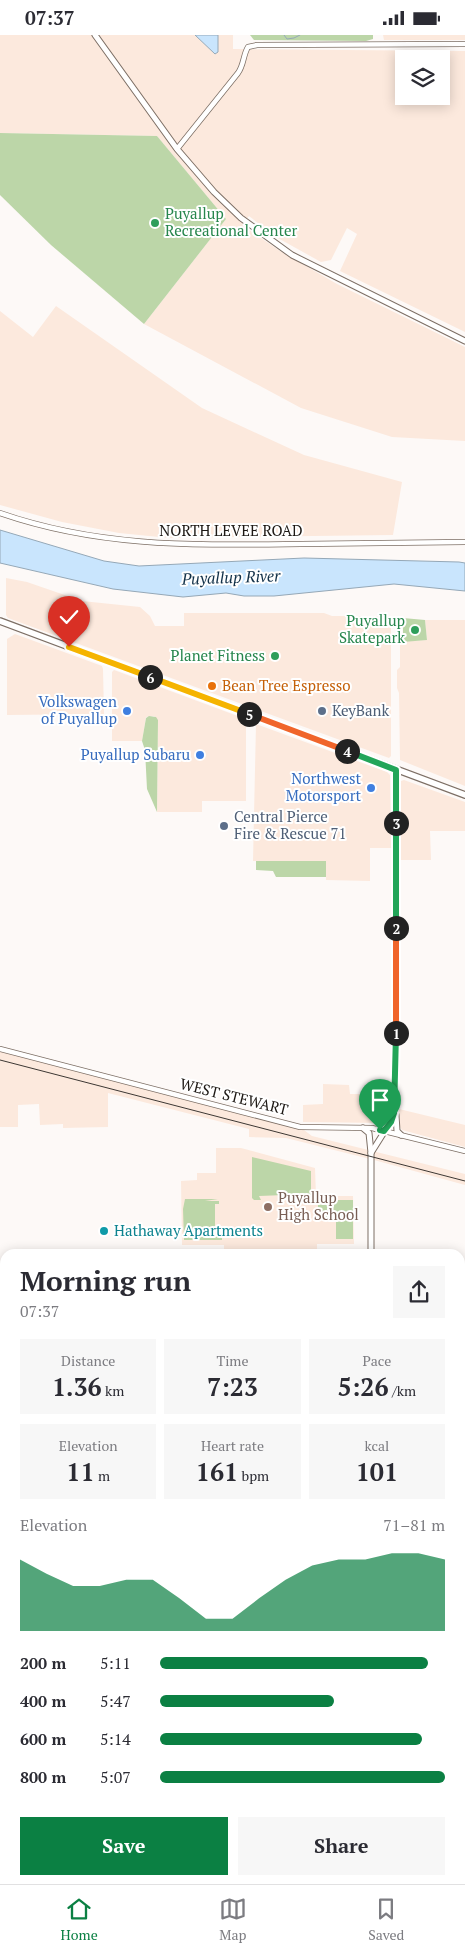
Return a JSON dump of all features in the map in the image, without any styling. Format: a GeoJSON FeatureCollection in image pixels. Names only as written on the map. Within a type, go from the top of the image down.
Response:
{"type":"FeatureCollection","features":[{"type":"Feature","properties":{"kind":"main road"},"geometry":{"type":"LineString","coordinates":[[95,35],[177,149],[228,206],[274,244],[325,272],[465,341]]}},
{"type":"Feature","properties":{"kind":"main road"},"geometry":{"type":"LineString","coordinates":[[0,621],[465,795]]}},
{"type":"Feature","properties":{"kind":"main road"},"geometry":{"type":"LineString","coordinates":[[396,770],[395,1106],[397,1129],[401,1135]]}},
{"type":"Feature","properties":{"kind":"main road"},"geometry":{"type":"LineString","coordinates":[[371,1153],[393,1118],[395,1106]]}},
{"type":"Feature","properties":{"kind":"main road"},"geometry":{"type":"LineString","coordinates":[[363,1128],[370,1133],[372,1249]]}},
{"type":"Feature","properties":{"kind":"street"},"geometry":{"type":"LineString","coordinates":[[177,149],[238,73],[244,63],[245,52],[248,47],[256,45],[465,44]]}},
{"type":"Feature","properties":{"kind":"street","name":"NORTH LEVEE ROAD"},"geometry":{"type":"LineString","coordinates":[[0,513],[78,534],[161,544],[465,542]]}},
{"type":"Feature","properties":{"kind":"street","name":"WEST STEWART"},"geometry":{"type":"LineString","coordinates":[[0,1049],[300,1127],[363,1128],[384,1131],[465,1151]]}},
{"type":"Feature","properties":{"kind":"shaded area"},"geometry":{"type":"Polygon","coordinates":[[[0,35],[233,35],[233,49],[395,50],[395,105],[450,105],[450,51],[465,51],[465,332],[340,271],[357,234],[347,228],[331,260],[321,262],[276,237],[249,216],[242,225],[280,251],[337,284],[465,347],[465,441],[392,437],[301,408],[144,324],[226,219],[157,136],[0,133],[0,35]]]}},
{"type":"Feature","properties":{"kind":"shaded area"},"geometry":{"type":"Polygon","coordinates":[[[383,35],[465,35],[465,40],[384,40],[383,35]]]}},
{"type":"Feature","properties":{"kind":"shaded area"},"geometry":{"type":"Polygon","coordinates":[[[56,306],[202,408],[304,455],[402,482],[393,535],[169,538],[119,533],[62,522],[0,505],[0,311],[33,337],[56,306]]]}},
{"type":"Feature","properties":{"kind":"shaded area"},"geometry":{"type":"Polygon","coordinates":[[[6,578],[27,582],[82,601],[140,607],[150,616],[155,626],[184,626],[184,613],[324,613],[332,616],[391,616],[391,756],[389,758],[8,618],[6,615],[6,578]]]}},
{"type":"Feature","properties":{"kind":"shaded area"},"geometry":{"type":"Polygon","coordinates":[[[425,620],[465,620],[465,786],[400,760],[397,670],[400,667],[400,644],[405,641],[427,640],[425,620]]]}},
{"type":"Feature","properties":{"kind":"shaded area"},"geometry":{"type":"Polygon","coordinates":[[[15,634],[102,666],[104,714],[7,715],[7,639],[15,634]]]}},
{"type":"Feature","properties":{"kind":"shaded area"},"geometry":{"type":"Polygon","coordinates":[[[114,670],[243,718],[246,722],[246,801],[202,801],[202,812],[157,812],[158,720],[154,716],[146,717],[142,741],[112,741],[112,672],[114,670]]]}},
{"type":"Feature","properties":{"kind":"shaded area"},"geometry":{"type":"Polygon","coordinates":[[[256,724],[387,772],[390,775],[391,848],[370,848],[370,881],[326,880],[326,861],[253,861],[256,724]]]}},
{"type":"Feature","properties":{"kind":"shaded area"},"geometry":{"type":"Polygon","coordinates":[[[404,780],[465,802],[465,831],[430,831],[431,860],[400,860],[401,781],[404,780]]]}},
{"type":"Feature","properties":{"kind":"shaded area"},"geometry":{"type":"Polygon","coordinates":[[[0,1049],[300,1127],[312,1136],[465,1174],[465,1185],[286,1138],[249,1137],[249,1129],[108,1093],[108,1127],[63,1128],[63,1124],[40,1125],[39,1104],[18,1105],[18,1127],[0,1127],[0,1049]]]}},
{"type":"Feature","properties":{"kind":"shaded area"},"geometry":{"type":"Polygon","coordinates":[[[323,1084],[349,1085],[350,1094],[391,1094],[389,1111],[385,1120],[380,1123],[303,1122],[303,1105],[323,1104],[323,1084]]]}},
{"type":"Feature","properties":{"kind":"shaded area"},"geometry":{"type":"Polygon","coordinates":[[[399,1109],[465,1125],[465,1147],[402,1130],[400,1127],[399,1109]]]}},
{"type":"Feature","properties":{"kind":"shaded area","name":"Puyallup High School"},"geometry":{"type":"Polygon","coordinates":[[[216,1148],[241,1148],[315,1168],[316,1196],[353,1196],[354,1244],[317,1244],[317,1249],[224,1249],[224,1245],[182,1245],[181,1181],[197,1180],[197,1173],[216,1173],[216,1148]]]}},
{"type":"Feature","properties":{"kind":"green space"},"geometry":{"type":"Polygon","coordinates":[[[250,35],[373,35],[373,39],[366,41],[254,40],[250,35]]]}},
{"type":"Feature","properties":{"kind":"green space"},"geometry":{"type":"Polygon","coordinates":[[[0,133],[157,136],[226,219],[144,324],[51,245],[0,195],[0,133]]]}},
{"type":"Feature","properties":{"kind":"green space","name":"Puyallup Skatepark"},"geometry":{"type":"Polygon","coordinates":[[[403,618],[425,620],[427,640],[403,642],[403,618]]]}},
{"type":"Feature","properties":{"kind":"green space"},"geometry":{"type":"Polygon","coordinates":[[[149,716],[156,717],[158,720],[157,812],[147,789],[145,750],[142,741],[146,718],[149,716]]]}},
{"type":"Feature","properties":{"kind":"green space"},"geometry":{"type":"Polygon","coordinates":[[[256,861],[326,861],[326,877],[276,877],[273,871],[256,870],[256,861]]]}},
{"type":"Feature","properties":{"kind":"green space"},"geometry":{"type":"Polygon","coordinates":[[[252,1157],[311,1171],[311,1202],[310,1194],[259,1196],[261,1200],[254,1200],[252,1198],[252,1157]]]}},
{"type":"Feature","properties":{"kind":"green space"},"geometry":{"type":"Polygon","coordinates":[[[185,1199],[218,1199],[205,1201],[219,1201],[219,1204],[215,1204],[215,1235],[222,1238],[222,1240],[184,1240],[183,1209],[185,1199]]]}},
{"type":"Feature","properties":{"kind":"green space"},"geometry":{"type":"Polygon","coordinates":[[[320,1200],[353,1200],[353,1239],[336,1239],[336,1215],[335,1220],[318,1217],[318,1202],[320,1200]]]}},
{"type":"Feature","properties":{"kind":"water"},"geometry":{"type":"Polygon","coordinates":[[[195,35],[218,35],[218,52],[215,54],[195,35]]]}},
{"type":"Feature","properties":{"kind":"water","name":"Puyallup River"},"geometry":{"type":"Polygon","coordinates":[[[0,530],[104,561],[139,566],[304,558],[459,562],[465,563],[465,591],[394,584],[274,596],[244,596],[226,593],[183,597],[113,589],[0,563],[0,530]]]}},
{"type":"Feature","properties":{"kind":"waterway"},"geometry":{"type":"LineString","coordinates":[[284,35],[287,39],[300,35]]}},
{"type":"Feature","properties":{"kind":"railway"},"geometry":{"type":"LineString","coordinates":[[0,1060],[465,1181]]}},
{"type":"Feature","properties":{"kind":"place","name":"Puyallup Recreational Center"},"geometry":{"type":"Point","coordinates":[155,223]}},
{"type":"Feature","properties":{"kind":"place","name":"Puyallup Skatepark"},"geometry":{"type":"Point","coordinates":[415,630]}},
{"type":"Feature","properties":{"kind":"place","name":"Planet Fitness"},"geometry":{"type":"Point","coordinates":[275,656]}},
{"type":"Feature","properties":{"kind":"place","name":"Bean Tree Espresso"},"geometry":{"type":"Point","coordinates":[212,686]}},
{"type":"Feature","properties":{"kind":"place","name":"Volkswagen of Puyallup"},"geometry":{"type":"Point","coordinates":[127,711]}},
{"type":"Feature","properties":{"kind":"place","name":"KeyBank"},"geometry":{"type":"Point","coordinates":[322,711]}},
{"type":"Feature","properties":{"kind":"place","name":"Puyallup Subaru"},"geometry":{"type":"Point","coordinates":[200,755]}},
{"type":"Feature","properties":{"kind":"place","name":"Northwest Motorsport"},"geometry":{"type":"Point","coordinates":[371,788]}},
{"type":"Feature","properties":{"kind":"place","name":"Central Pierce Fire & Rescue 71"},"geometry":{"type":"Point","coordinates":[224,826]}},
{"type":"Feature","properties":{"kind":"place","name":"Puyallup High School"},"geometry":{"type":"Point","coordinates":[268,1207]}},
{"type":"Feature","properties":{"kind":"place","name":"Hathaway Apartments"},"geometry":{"type":"Point","coordinates":[104,1231]}},
{"type":"Feature","properties":{"kind":"route"},"geometry":{"type":"LineString","coordinates":[[69,647],[396,770],[395,1106],[391,1122],[384,1131],[380,1130]]}}]}
